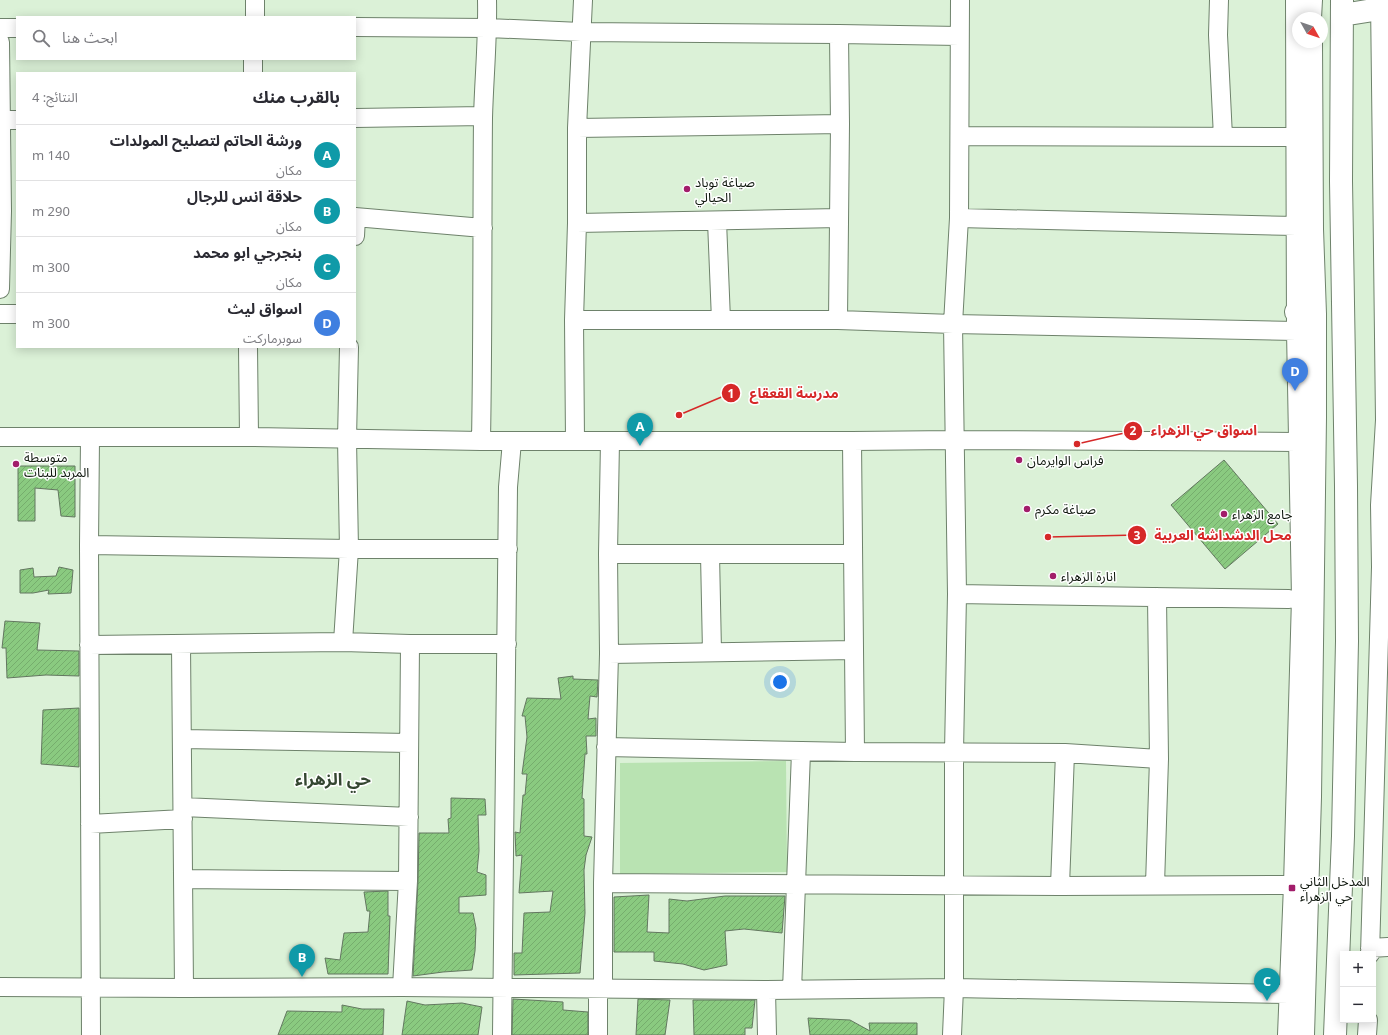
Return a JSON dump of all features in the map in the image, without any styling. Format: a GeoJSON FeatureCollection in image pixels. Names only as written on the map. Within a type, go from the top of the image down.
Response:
{"type":"FeatureCollection","features":[{"type":"Feature","properties":{"kind":"main road"},"geometry":{"type":"LineString","coordinates":[[1310,12],[1311,0]]}},
{"type":"Feature","properties":{"kind":"main road"},"geometry":{"type":"LineString","coordinates":[[1335,1035],[1343,836],[1347,641],[1341,181],[1342,7],[1380,4]]}},
{"type":"Feature","properties":{"kind":"main road"},"geometry":{"type":"LineString","coordinates":[[1303,1035],[1308,838],[1303,798],[1315,417],[1302,319],[1312,229],[1310,48]]}},
{"type":"Feature","properties":{"kind":"main road"},"geometry":{"type":"LineString","coordinates":[[1308,838],[1343,836]]}},
{"type":"Feature","properties":{"kind":"street"},"geometry":{"type":"LineString","coordinates":[[255,0],[255,16]]}},
{"type":"Feature","properties":{"kind":"street"},"geometry":{"type":"LineString","coordinates":[[481,442],[483,116],[488,28],[487,0]]}},
{"type":"Feature","properties":{"kind":"street"},"geometry":{"type":"LineString","coordinates":[[575,441],[574,320],[577,223],[577,128],[583,0]]}},
{"type":"Feature","properties":{"kind":"street"},"geometry":{"type":"LineString","coordinates":[[952,1035],[954,988],[954,752],[957,594],[953,324],[959,218],[960,0]]}},
{"type":"Feature","properties":{"kind":"street"},"geometry":{"type":"LineString","coordinates":[[1219,0],[1218,35],[1223,137]]}},
{"type":"Feature","properties":{"kind":"street"},"geometry":{"type":"LineString","coordinates":[[1287,1035],[1293,885],[1303,798],[1301,598],[1297,442],[1302,319],[1296,226],[1295,0]]}},
{"type":"Feature","properties":{"kind":"street"},"geometry":{"type":"LineString","coordinates":[[1380,4],[1384,45],[1385,113],[1386,420],[1380,850],[1370,951],[1388,948]]}},
{"type":"Feature","properties":{"kind":"street"},"geometry":{"type":"LineString","coordinates":[[356,27],[488,28],[581,32],[959,36]]}},
{"type":"Feature","properties":{"kind":"street"},"geometry":{"type":"LineString","coordinates":[[0,28],[16,28]]}},
{"type":"Feature","properties":{"kind":"street"},"geometry":{"type":"LineString","coordinates":[[838,320],[840,124],[839,34]]}},
{"type":"Feature","properties":{"kind":"street"},"geometry":{"type":"LineString","coordinates":[[0,42],[9,120],[9,212],[0,290]]}},
{"type":"Feature","properties":{"kind":"street"},"geometry":{"type":"LineString","coordinates":[[253,60],[253,72]]}},
{"type":"Feature","properties":{"kind":"street"},"geometry":{"type":"LineString","coordinates":[[356,118],[483,116]]}},
{"type":"Feature","properties":{"kind":"street"},"geometry":{"type":"LineString","coordinates":[[577,128],[840,124]]}},
{"type":"Feature","properties":{"kind":"street"},"geometry":{"type":"LineString","coordinates":[[960,136],[1295,137]]}},
{"type":"Feature","properties":{"kind":"street"},"geometry":{"type":"LineString","coordinates":[[356,217],[483,228]]}},
{"type":"Feature","properties":{"kind":"street"},"geometry":{"type":"LineString","coordinates":[[577,223],[839,218]]}},
{"type":"Feature","properties":{"kind":"street"},"geometry":{"type":"LineString","coordinates":[[959,218],[1296,226]]}},
{"type":"Feature","properties":{"kind":"street"},"geometry":{"type":"LineString","coordinates":[[717,221],[721,320]]}},
{"type":"Feature","properties":{"kind":"street"},"geometry":{"type":"LineString","coordinates":[[0,314],[16,314]]}},
{"type":"Feature","properties":{"kind":"street"},"geometry":{"type":"LineString","coordinates":[[574,320],[838,320],[953,324],[1302,319]]}},
{"type":"Feature","properties":{"kind":"street"},"geometry":{"type":"LineString","coordinates":[[248,348],[249,437]]}},
{"type":"Feature","properties":{"kind":"street"},"geometry":{"type":"LineString","coordinates":[[343,642],[349,549],[347,439],[349,348]]}},
{"type":"Feature","properties":{"kind":"street"},"geometry":{"type":"LineString","coordinates":[[0,437],[249,437],[481,442],[954,440],[1297,442]]}},
{"type":"Feature","properties":{"kind":"street"},"geometry":{"type":"LineString","coordinates":[[90,438],[88,545],[91,1035]]}},
{"type":"Feature","properties":{"kind":"street"},"geometry":{"type":"LineString","coordinates":[[502,1035],[508,487],[512,441]]}},
{"type":"Feature","properties":{"kind":"street"},"geometry":{"type":"LineString","coordinates":[[852,441],[855,752]]}},
{"type":"Feature","properties":{"kind":"street"},"geometry":{"type":"LineString","coordinates":[[598,1035],[601,990],[609,654],[608,554],[610,442]]}},
{"type":"Feature","properties":{"kind":"street"},"geometry":{"type":"LineString","coordinates":[[88,545],[349,549],[508,549]]}},
{"type":"Feature","properties":{"kind":"street"},"geometry":{"type":"LineString","coordinates":[[608,554],[853,554]]}},
{"type":"Feature","properties":{"kind":"street"},"geometry":{"type":"LineString","coordinates":[[710,554],[712,652]]}},
{"type":"Feature","properties":{"kind":"street"},"geometry":{"type":"LineString","coordinates":[[957,594],[1288,599]]}},
{"type":"Feature","properties":{"kind":"street"},"geometry":{"type":"LineString","coordinates":[[1155,886],[1159,759],[1157,597]]}},
{"type":"Feature","properties":{"kind":"street"},"geometry":{"type":"LineString","coordinates":[[89,645],[343,642],[506,644]]}},
{"type":"Feature","properties":{"kind":"street"},"geometry":{"type":"LineString","coordinates":[[402,987],[408,881],[410,644]]}},
{"type":"Feature","properties":{"kind":"street"},"geometry":{"type":"LineString","coordinates":[[181,645],[184,988]]}},
{"type":"Feature","properties":{"kind":"street"},"geometry":{"type":"LineString","coordinates":[[609,654],[854,650]]}},
{"type":"Feature","properties":{"kind":"street"},"geometry":{"type":"LineString","coordinates":[[182,739],[410,743]]}},
{"type":"Feature","properties":{"kind":"street"},"geometry":{"type":"LineString","coordinates":[[606,747],[801,752],[1065,753],[1159,759]]}},
{"type":"Feature","properties":{"kind":"street"},"geometry":{"type":"LineString","coordinates":[[792,990],[801,752]]}},
{"type":"Feature","properties":{"kind":"street"},"geometry":{"type":"LineString","coordinates":[[1060,886],[1065,753]]}},
{"type":"Feature","properties":{"kind":"street"},"geometry":{"type":"LineString","coordinates":[[90,824],[183,813],[409,817]]}},
{"type":"Feature","properties":{"kind":"street"},"geometry":{"type":"LineString","coordinates":[[183,879],[408,881]]}},
{"type":"Feature","properties":{"kind":"street"},"geometry":{"type":"LineString","coordinates":[[604,883],[954,884],[1060,886],[1293,885]]}},
{"type":"Feature","properties":{"kind":"street"},"geometry":{"type":"LineString","coordinates":[[0,987],[402,987],[601,990],[954,988],[1289,994]]}},
{"type":"Feature","properties":{"kind":"street"},"geometry":{"type":"LineString","coordinates":[[766,990],[767,1035]]}},
{"type":"Feature","properties":{"kind":"street"},"geometry":{"type":"LineString","coordinates":[[1367,1035],[1368,1023]]}},
{"type":"Feature","properties":{"kind":"green space"},"geometry":{"type":"Polygon","coordinates":[[[786,761],[787,872],[620,874],[620,763],[786,761]]]}},
{"type":"Feature","properties":{"kind":"building","name":"جامع الزهراء"},"geometry":{"type":"Polygon","coordinates":[[[1224,460],[1278,524],[1225,569],[1171,505],[1224,460]]]}},
{"type":"Feature","properties":{"kind":"building"},"geometry":{"type":"Polygon","coordinates":[[[18,466],[75,466],[75,517],[61,516],[58,490],[35,488],[35,521],[18,521],[18,466]]]}},
{"type":"Feature","properties":{"kind":"building"},"geometry":{"type":"Polygon","coordinates":[[[59,567],[73,570],[71,593],[48,594],[49,590],[33,593],[20,593],[20,570],[33,568],[34,577],[56,576],[59,567]]]}},
{"type":"Feature","properties":{"kind":"building"},"geometry":{"type":"Polygon","coordinates":[[[5,621],[40,623],[37,650],[79,651],[79,676],[46,675],[7,678],[6,648],[2,648],[5,621]]]}},
{"type":"Feature","properties":{"kind":"building"},"geometry":{"type":"Polygon","coordinates":[[[573,676],[573,679],[598,680],[597,697],[590,696],[588,719],[596,718],[596,736],[586,736],[587,754],[585,754],[582,798],[584,799],[584,836],[592,837],[586,855],[584,870],[585,913],[580,973],[514,975],[514,953],[522,953],[524,913],[550,912],[553,891],[519,893],[522,855],[516,856],[515,832],[520,833],[523,795],[525,795],[527,774],[522,774],[527,737],[525,716],[522,716],[527,698],[561,699],[558,678],[573,676]]]}},
{"type":"Feature","properties":{"kind":"building"},"geometry":{"type":"Polygon","coordinates":[[[79,708],[79,767],[41,764],[43,710],[79,708]]]}},
{"type":"Feature","properties":{"kind":"building"},"geometry":{"type":"Polygon","coordinates":[[[451,798],[485,799],[486,815],[478,815],[479,851],[477,872],[486,875],[486,895],[459,897],[459,913],[473,913],[476,928],[472,970],[413,976],[419,833],[449,833],[448,819],[451,818],[451,798]]]}},
{"type":"Feature","properties":{"kind":"building"},"geometry":{"type":"Polygon","coordinates":[[[388,891],[388,916],[390,916],[388,974],[328,974],[325,958],[340,960],[344,933],[368,932],[370,911],[367,911],[364,892],[388,891]]]}},
{"type":"Feature","properties":{"kind":"building"},"geometry":{"type":"Polygon","coordinates":[[[649,895],[647,932],[669,933],[669,899],[687,901],[725,896],[785,896],[782,933],[744,929],[725,931],[727,965],[704,970],[683,964],[654,961],[654,952],[614,952],[614,897],[649,895]]]}},
{"type":"Feature","properties":{"kind":"building"},"geometry":{"type":"Polygon","coordinates":[[[513,999],[563,1002],[563,1010],[588,1012],[588,1035],[512,1035],[513,999]]]}},
{"type":"Feature","properties":{"kind":"building"},"geometry":{"type":"Polygon","coordinates":[[[638,999],[670,1000],[665,1035],[636,1035],[638,999]]]}},
{"type":"Feature","properties":{"kind":"building"},"geometry":{"type":"Polygon","coordinates":[[[693,1000],[755,1000],[752,1028],[745,1028],[745,1035],[694,1035],[693,1000]]]}},
{"type":"Feature","properties":{"kind":"building"},"geometry":{"type":"Polygon","coordinates":[[[407,1001],[425,1005],[462,1003],[482,1007],[478,1035],[402,1035],[407,1001]]]}},
{"type":"Feature","properties":{"kind":"building"},"geometry":{"type":"Polygon","coordinates":[[[342,1005],[362,1009],[384,1009],[383,1035],[278,1035],[287,1011],[342,1012],[342,1005]]]}},
{"type":"Feature","properties":{"kind":"building"},"geometry":{"type":"Polygon","coordinates":[[[808,1018],[850,1020],[870,1031],[869,1023],[917,1023],[917,1035],[810,1035],[808,1018]]]}},
{"type":"Feature","properties":{"kind":"place","name":"صياغة توباد الحيالي"},"geometry":{"type":"Point","coordinates":[687,189]}},
{"type":"Feature","properties":{"kind":"place","name":"اسواق ليث"},"geometry":{"type":"Point","coordinates":[1295,391]}},
{"type":"Feature","properties":{"kind":"place","name":"مدرسة القعقاع"},"geometry":{"type":"Point","coordinates":[679,415]}},
{"type":"Feature","properties":{"kind":"place","name":"اسواق حي الزهراء"},"geometry":{"type":"Point","coordinates":[1077,444]}},
{"type":"Feature","properties":{"kind":"place","name":"ورشة الحاتم لتصليح المولدات"},"geometry":{"type":"Point","coordinates":[640,446]}},
{"type":"Feature","properties":{"kind":"place","name":"فراس الوايرمان"},"geometry":{"type":"Point","coordinates":[1019,460]}},
{"type":"Feature","properties":{"kind":"place","name":"متوسطة المربد للبنات"},"geometry":{"type":"Point","coordinates":[16,464]}},
{"type":"Feature","properties":{"kind":"place","name":"صياغة مكرم"},"geometry":{"type":"Point","coordinates":[1027,509]}},
{"type":"Feature","properties":{"kind":"place","name":"جامع الزهراء"},"geometry":{"type":"Point","coordinates":[1224,514]}},
{"type":"Feature","properties":{"kind":"place","name":"محل الدشداشة العربية"},"geometry":{"type":"Point","coordinates":[1048,537]}},
{"type":"Feature","properties":{"kind":"place","name":"انارة الزهراء"},"geometry":{"type":"Point","coordinates":[1053,576]}},
{"type":"Feature","properties":{"kind":"place","name":"المدخل الثاني حي الزهراء"},"geometry":{"type":"Point","coordinates":[1292,888]}},
{"type":"Feature","properties":{"kind":"place","name":"حلاقة انس للرجال"},"geometry":{"type":"Point","coordinates":[302,977]}},
{"type":"Feature","properties":{"kind":"place","name":"بنجرجي ابو محمد"},"geometry":{"type":"Point","coordinates":[1267,1001]}},
{"type":"Feature","properties":{"kind":"district","name":"حي الزهراء"},"geometry":{"type":"Point","coordinates":[333,779]}}]}
